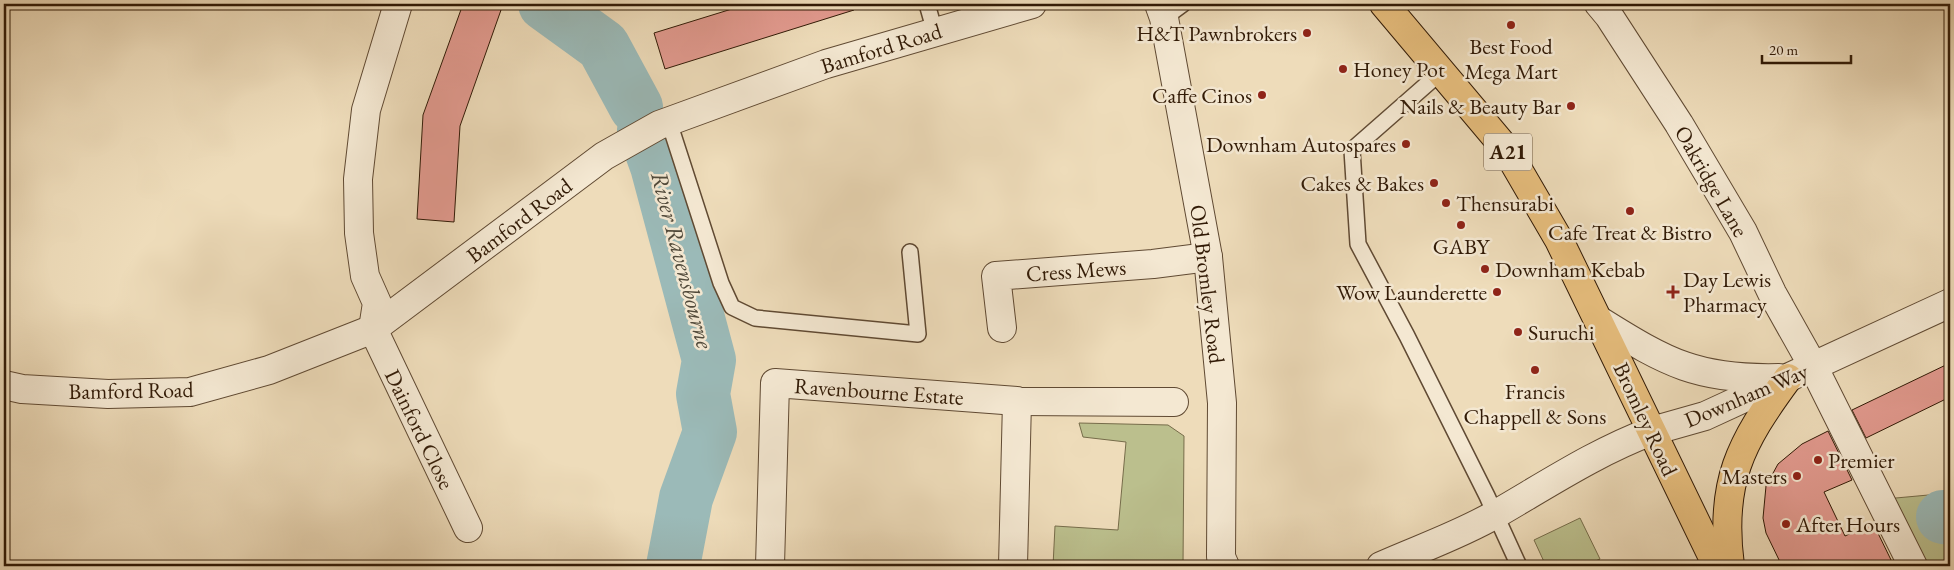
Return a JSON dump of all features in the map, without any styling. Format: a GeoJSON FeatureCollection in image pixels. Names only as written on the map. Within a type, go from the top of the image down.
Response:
{"type":"FeatureCollection","features":[{"type":"Feature","properties":{"kind":"main road","name":"Bromley Road"},"geometry":{"type":"LineString","coordinates":[[1384,4],[1506,149],[1559,240],[1717,566]]}},
{"type":"Feature","properties":{"kind":"main road"},"geometry":{"type":"LineString","coordinates":[[1730,566],[1727,544],[1727,507],[1735,468],[1761,415],[1788,378]]}},
{"type":"Feature","properties":{"kind":"street"},"geometry":{"type":"LineString","coordinates":[[373,329],[377,303],[365,276],[359,233],[358,179],[366,110],[398,4]]}},
{"type":"Feature","properties":{"kind":"street","name":"Bamford Road"},"geometry":{"type":"LineString","coordinates":[[4,385],[22,389],[108,394],[190,392],[269,370],[373,329],[604,156],[664,124],[826,64],[1032,4]]}},
{"type":"Feature","properties":{"kind":"street","name":"Oakridge Lane"},"geometry":{"type":"LineString","coordinates":[[1598,4],[1615,25],[1703,165],[1742,232],[1772,293],[1813,366],[1913,566]]}},
{"type":"Feature","properties":{"kind":"street","name":"Old Bromley Road"},"geometry":{"type":"LineString","coordinates":[[1169,8],[1208,257],[1222,403],[1221,557],[1225,566]]}},
{"type":"Feature","properties":{"kind":"street","name":"Cress Mews"},"geometry":{"type":"LineString","coordinates":[[1002,328],[996,276],[1153,264],[1208,257]]}},
{"type":"Feature","properties":{"kind":"street","name":"Downham Way"},"geometry":{"type":"LineString","coordinates":[[1381,566],[1494,515],[1614,445],[1652,431],[1705,416],[1950,303]]}},
{"type":"Feature","properties":{"kind":"street"},"geometry":{"type":"LineString","coordinates":[[1600,322],[1657,356],[1690,370],[1725,377],[1788,378]]}},
{"type":"Feature","properties":{"kind":"street","name":"Dainford Close"},"geometry":{"type":"LineString","coordinates":[[373,329],[468,528]]}},
{"type":"Feature","properties":{"kind":"street","name":"Ravenbourne Estate"},"geometry":{"type":"LineString","coordinates":[[770,566],[774,382],[1017,401],[1174,402]]}},
{"type":"Feature","properties":{"kind":"street"},"geometry":{"type":"LineString","coordinates":[[1013,566],[1017,401]]}},
{"type":"Feature","properties":{"kind":"lane"},"geometry":{"type":"LineString","coordinates":[[926,4],[936,32]]}},
{"type":"Feature","properties":{"kind":"lane"},"geometry":{"type":"LineString","coordinates":[[1442,71],[1352,150],[1358,244],[1407,336],[1487,496],[1494,515],[1519,566]]}},
{"type":"Feature","properties":{"kind":"lane"},"geometry":{"type":"LineString","coordinates":[[664,124],[720,283],[732,307],[755,318],[918,334],[910,252]]}},
{"type":"Feature","properties":{"kind":"green space"},"geometry":{"type":"Polygon","coordinates":[[[1079,423],[1168,425],[1184,436],[1183,566],[1053,566],[1055,526],[1118,530],[1126,442],[1083,437],[1079,423]]]}},
{"type":"Feature","properties":{"kind":"green space"},"geometry":{"type":"Polygon","coordinates":[[[1950,493],[1950,566],[1919,566],[1885,499],[1950,493]]]}},
{"type":"Feature","properties":{"kind":"green space"},"geometry":{"type":"Polygon","coordinates":[[[1580,518],[1600,559],[1585,566],[1546,566],[1534,540],[1580,518]]]}},
{"type":"Feature","properties":{"kind":"building"},"geometry":{"type":"Polygon","coordinates":[[[463,4],[483,4],[501,10],[460,126],[454,222],[417,219],[423,115],[463,4]]]}},
{"type":"Feature","properties":{"kind":"building"},"geometry":{"type":"Polygon","coordinates":[[[748,4],[854,4],[854,10],[665,69],[654,33],[748,4]]]}},
{"type":"Feature","properties":{"kind":"building"},"geometry":{"type":"Polygon","coordinates":[[[1950,363],[1950,397],[1866,438],[1852,410],[1950,363]]]}},
{"type":"Feature","properties":{"kind":"building"},"geometry":{"type":"Polygon","coordinates":[[[1828,431],[1852,480],[1824,492],[1845,536],[1873,523],[1894,566],[1782,566],[1766,533],[1763,518],[1766,486],[1778,464],[1802,444],[1828,431]]]}},
{"type":"Feature","properties":{"kind":"waterway","name":"River Ravensbourne"},"geometry":{"type":"LineString","coordinates":[[545,4],[603,46],[636,107]]}},
{"type":"Feature","properties":{"kind":"waterway","name":"River Ravensbourne"},"geometry":{"type":"LineString","coordinates":[[644,130],[657,166],[709,360],[703,394],[710,432],[686,498],[673,566]]}},
{"type":"Feature","properties":{"kind":"waterway"},"geometry":{"type":"LineString","coordinates":[[1943,517],[1950,518]]}},
{"type":"Feature","properties":{"kind":"place","name":"Best Food Mega Mart"},"geometry":{"type":"Point","coordinates":[1511,25]}},
{"type":"Feature","properties":{"kind":"place","name":"H&T Pawnbrokers"},"geometry":{"type":"Point","coordinates":[1307,33]}},
{"type":"Feature","properties":{"kind":"place","name":"Honey Pot"},"geometry":{"type":"Point","coordinates":[1343,69]}},
{"type":"Feature","properties":{"kind":"place","name":"Caffe Cinos"},"geometry":{"type":"Point","coordinates":[1262,95]}},
{"type":"Feature","properties":{"kind":"place","name":"Nails & Beauty Bar"},"geometry":{"type":"Point","coordinates":[1571,106]}},
{"type":"Feature","properties":{"kind":"place","name":"Downham Autospares"},"geometry":{"type":"Point","coordinates":[1406,144]}},
{"type":"Feature","properties":{"kind":"place","name":"Cakes & Bakes"},"geometry":{"type":"Point","coordinates":[1434,183]}},
{"type":"Feature","properties":{"kind":"place","name":"Thensurabi"},"geometry":{"type":"Point","coordinates":[1446,203]}},
{"type":"Feature","properties":{"kind":"place","name":"Cafe Treat & Bistro"},"geometry":{"type":"Point","coordinates":[1630,211]}},
{"type":"Feature","properties":{"kind":"place","name":"GABY"},"geometry":{"type":"Point","coordinates":[1461,225]}},
{"type":"Feature","properties":{"kind":"place","name":"Downham Kebab"},"geometry":{"type":"Point","coordinates":[1485,269]}},
{"type":"Feature","properties":{"kind":"place","name":"Wow Launderette"},"geometry":{"type":"Point","coordinates":[1497,292]}},
{"type":"Feature","properties":{"kind":"place","name":"Day Lewis Pharmacy"},"geometry":{"type":"Point","coordinates":[1673,292]}},
{"type":"Feature","properties":{"kind":"place","name":"Suruchi"},"geometry":{"type":"Point","coordinates":[1518,332]}},
{"type":"Feature","properties":{"kind":"place","name":"Francis Chappell & Sons"},"geometry":{"type":"Point","coordinates":[1535,370]}},
{"type":"Feature","properties":{"kind":"place","name":"Premier"},"geometry":{"type":"Point","coordinates":[1818,460]}},
{"type":"Feature","properties":{"kind":"place","name":"Masters"},"geometry":{"type":"Point","coordinates":[1797,476]}},
{"type":"Feature","properties":{"kind":"place","name":"After Hours"},"geometry":{"type":"Point","coordinates":[1786,524]}}]}
